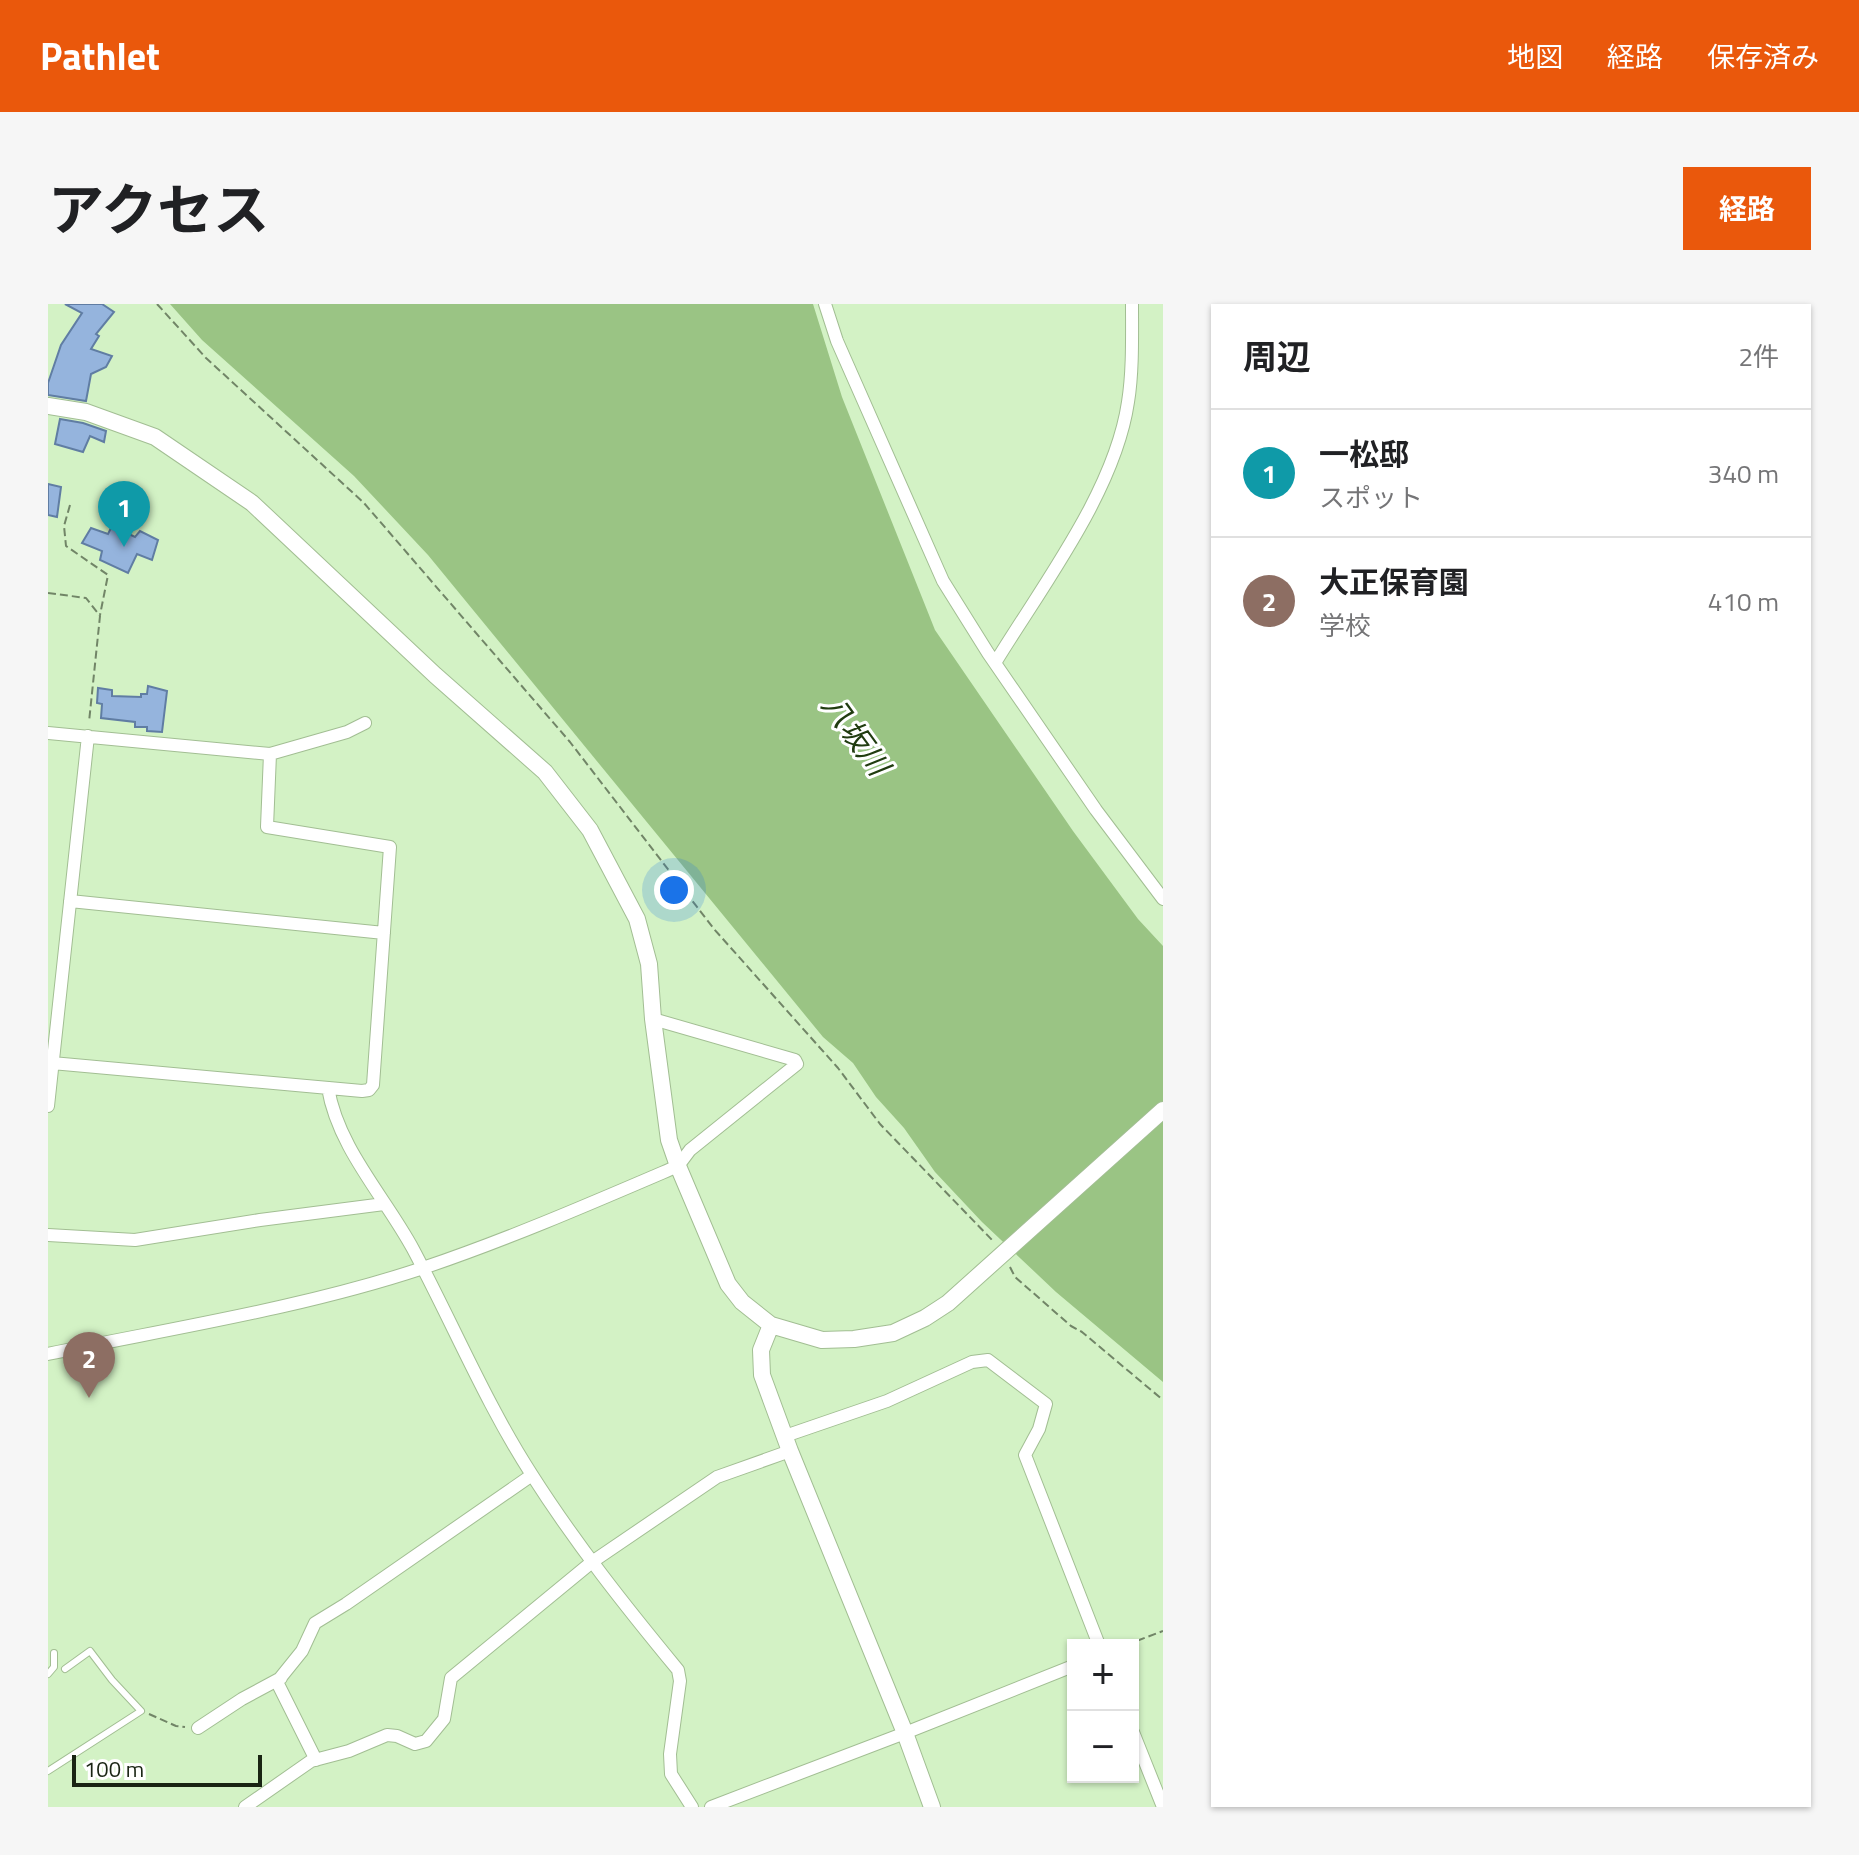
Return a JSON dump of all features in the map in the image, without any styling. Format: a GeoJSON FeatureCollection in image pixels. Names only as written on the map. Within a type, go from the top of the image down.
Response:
{"type":"FeatureCollection","features":[{"type":"Feature","properties":{"kind":"street"},"geometry":{"type":"LineString","coordinates":[[825,304],[837,341],[943,581],[1096,810],[1163,899]]}},
{"type":"Feature","properties":{"kind":"street"},"geometry":{"type":"LineString","coordinates":[[995,663],[1081,524],[1112,462],[1128,401],[1132,304]]}},
{"type":"Feature","properties":{"kind":"street"},"geometry":{"type":"LineString","coordinates":[[48,406],[86,412],[155,437],[252,503],[435,675],[545,772],[590,830],[637,919],[649,964],[669,1140],[728,1284],[742,1302],[771,1325],[822,1340],[854,1339],[893,1333],[925,1318],[948,1303],[1163,1110]]}},
{"type":"Feature","properties":{"kind":"street"},"geometry":{"type":"LineString","coordinates":[[48,733],[270,754],[347,732],[365,723]]}},
{"type":"Feature","properties":{"kind":"street"},"geometry":{"type":"LineString","coordinates":[[48,1106],[54,984],[70,901],[88,736]]}},
{"type":"Feature","properties":{"kind":"street"},"geometry":{"type":"LineString","coordinates":[[52,1063],[362,1091],[369,1090],[373,1085],[390,847],[267,827],[270,754]]}},
{"type":"Feature","properties":{"kind":"street"},"geometry":{"type":"LineString","coordinates":[[70,901],[384,933]]}},
{"type":"Feature","properties":{"kind":"street"},"geometry":{"type":"LineString","coordinates":[[48,1354],[294,1302],[422,1268],[678,1166],[690,1150],[797,1064],[795,1060],[653,1019]]}},
{"type":"Feature","properties":{"kind":"street"},"geometry":{"type":"LineString","coordinates":[[328,1088],[330,1102],[346,1139],[422,1268],[532,1475],[592,1562],[678,1670],[680,1681],[670,1754],[671,1774],[692,1807]]}},
{"type":"Feature","properties":{"kind":"street"},"geometry":{"type":"LineString","coordinates":[[48,1235],[135,1240],[384,1204]]}},
{"type":"Feature","properties":{"kind":"street"},"geometry":{"type":"LineString","coordinates":[[771,1325],[761,1350],[762,1375],[932,1807]]}},
{"type":"Feature","properties":{"kind":"street"},"geometry":{"type":"LineString","coordinates":[[245,1807],[316,1760],[349,1751],[387,1735],[415,1744],[426,1741],[444,1719],[451,1678],[592,1562],[717,1477],[972,1362],[988,1360],[1046,1404],[1039,1429],[1025,1455],[1097,1639]]}},
{"type":"Feature","properties":{"kind":"street"},"geometry":{"type":"LineString","coordinates":[[316,1760],[277,1682],[302,1651],[315,1623],[532,1475]]}},
{"type":"Feature","properties":{"kind":"street"},"geometry":{"type":"LineString","coordinates":[[711,1807],[1067,1668]]}},
{"type":"Feature","properties":{"kind":"street"},"geometry":{"type":"LineString","coordinates":[[198,1728],[281,1678]]}},
{"type":"Feature","properties":{"kind":"street"},"geometry":{"type":"LineString","coordinates":[[1139,1747],[1163,1807]]}},
{"type":"Feature","properties":{"kind":"lane"},"geometry":{"type":"LineString","coordinates":[[48,1771],[141,1711],[90,1651],[65,1669]]}},
{"type":"Feature","properties":{"kind":"lane"},"geometry":{"type":"LineString","coordinates":[[48,1674],[54,1667],[54,1653]]}},
{"type":"Feature","properties":{"kind":"path"},"geometry":{"type":"LineString","coordinates":[[157,304],[206,358],[364,503],[570,742],[714,929],[838,1068],[880,1124],[985,1231],[1015,1277],[1163,1400]]}},
{"type":"Feature","properties":{"kind":"path"},"geometry":{"type":"LineString","coordinates":[[70,505],[64,526],[66,546],[108,575],[100,616],[88,736]]}},
{"type":"Feature","properties":{"kind":"path"},"geometry":{"type":"LineString","coordinates":[[48,593],[86,598],[100,616]]}},
{"type":"Feature","properties":{"kind":"path"},"geometry":{"type":"LineString","coordinates":[[1139,1640],[1163,1631]]}},
{"type":"Feature","properties":{"kind":"path"},"geometry":{"type":"LineString","coordinates":[[141,1711],[176,1726],[198,1728]]}},
{"type":"Feature","properties":{"kind":"water","name":"八坂川"},"geometry":{"type":"Polygon","coordinates":[[[170,304],[813,304],[842,397],[935,630],[1073,831],[1138,919],[1163,946],[1163,1382],[1056,1292],[982,1222],[935,1172],[853,1063],[823,1037],[428,555],[354,476],[202,340],[170,304]]]}},
{"type":"Feature","properties":{"kind":"building"},"geometry":{"type":"Polygon","coordinates":[[[65,304],[102,304],[114,312],[96,334],[99,336],[91,349],[112,356],[106,367],[91,374],[86,401],[48,395],[48,383],[61,345],[82,313],[65,304]]]}},
{"type":"Feature","properties":{"kind":"building"},"geometry":{"type":"Polygon","coordinates":[[[60,419],[106,431],[104,442],[90,436],[83,452],[55,444],[60,419]]]}},
{"type":"Feature","properties":{"kind":"building"},"geometry":{"type":"Polygon","coordinates":[[[48,484],[61,487],[57,517],[48,515],[48,484]]]}},
{"type":"Feature","properties":{"kind":"building"},"geometry":{"type":"Polygon","coordinates":[[[112,526],[135,537],[140,531],[158,540],[152,560],[137,554],[128,573],[100,560],[102,551],[82,543],[91,528],[108,534],[112,526]]]}},
{"type":"Feature","properties":{"kind":"building"},"geometry":{"type":"Polygon","coordinates":[[[148,686],[167,691],[162,732],[135,727],[135,722],[101,718],[102,704],[97,703],[98,688],[112,690],[112,696],[141,697],[141,694],[147,694],[148,686]]]}},
{"type":"Feature","properties":{"kind":"place","name":"一松邸"},"geometry":{"type":"Point","coordinates":[124,547]}},
{"type":"Feature","properties":{"kind":"place","name":"大正保育園"},"geometry":{"type":"Point","coordinates":[89,1398]}}]}
